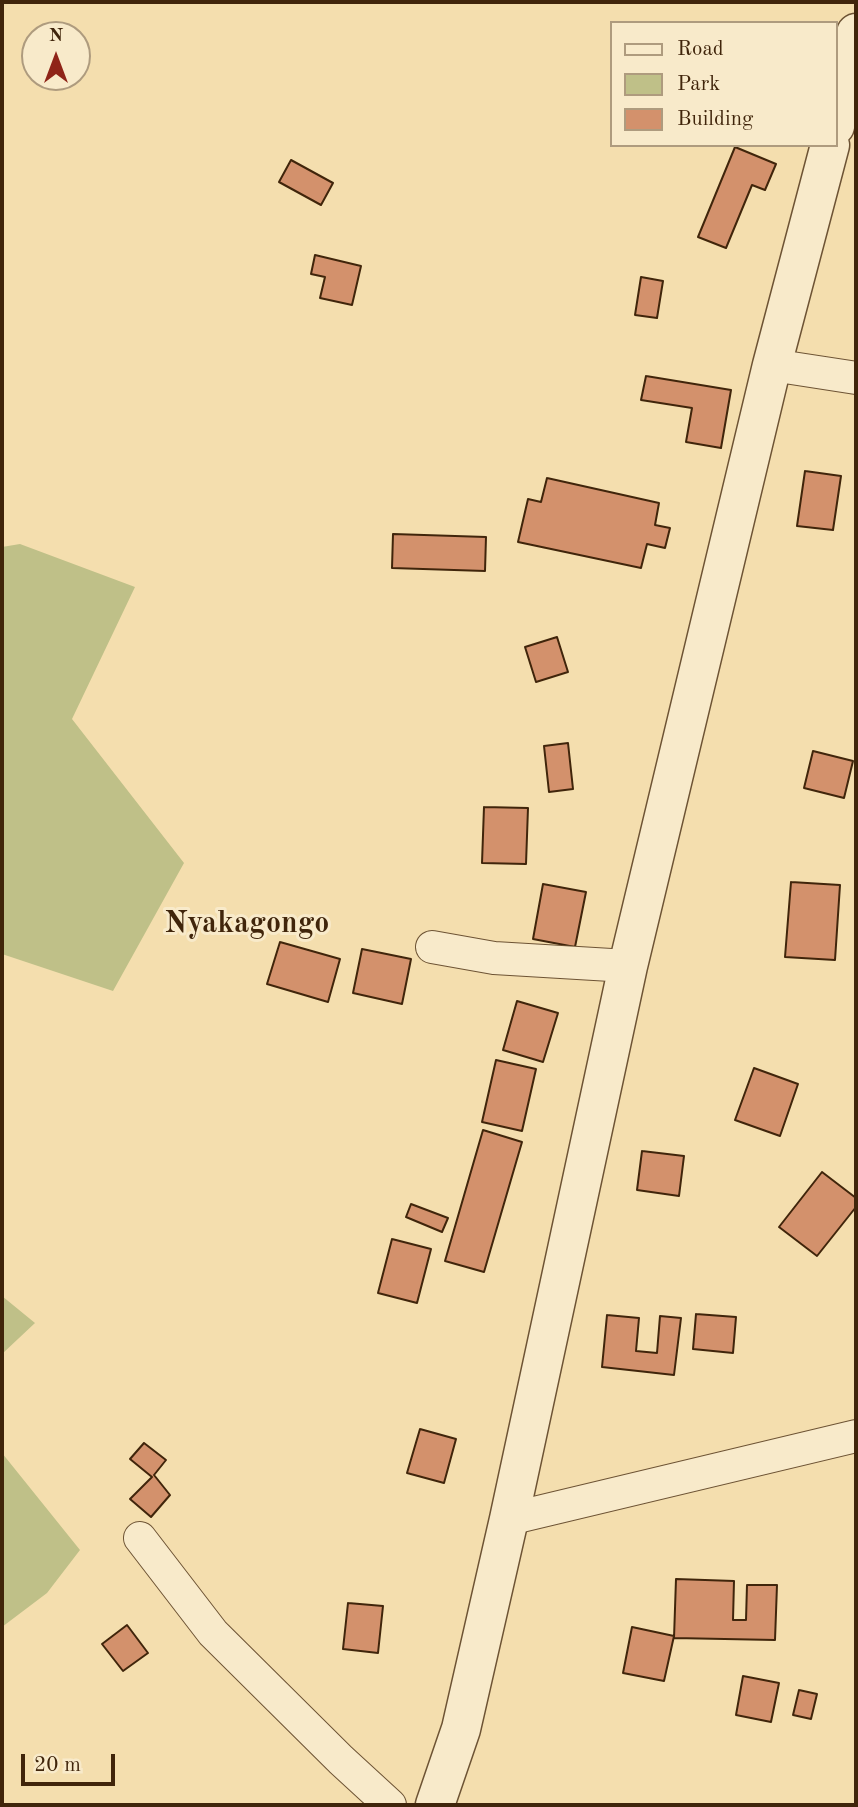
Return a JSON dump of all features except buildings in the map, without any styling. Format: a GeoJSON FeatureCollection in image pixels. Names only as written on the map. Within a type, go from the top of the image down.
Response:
{"type":"FeatureCollection","features":[{"type":"Feature","properties":{"kind":"street"},"geometry":{"type":"LineString","coordinates":[[837,117],[856,33]]}},
{"type":"Feature","properties":{"kind":"street"},"geometry":{"type":"LineString","coordinates":[[435,1805],[461,1729],[628,966],[772,365],[829,147]]}},
{"type":"Feature","properties":{"kind":"street"},"geometry":{"type":"LineString","coordinates":[[772,365],[856,378]]}},
{"type":"Feature","properties":{"kind":"street"},"geometry":{"type":"LineString","coordinates":[[432,947],[494,958],[628,966]]}},
{"type":"Feature","properties":{"kind":"street"},"geometry":{"type":"LineString","coordinates":[[509,1519],[856,1436]]}},
{"type":"Feature","properties":{"kind":"street"},"geometry":{"type":"LineString","coordinates":[[140,1538],[213,1633],[390,1805]]}},
{"type":"Feature","properties":{"kind":"green space"},"geometry":{"type":"Polygon","coordinates":[[[20,544],[135,587],[72,719],[184,863],[113,991],[2,954],[2,547],[20,544]]]}},
{"type":"Feature","properties":{"kind":"green space"},"geometry":{"type":"Polygon","coordinates":[[[2,1296],[35,1323],[2,1354],[2,1296]]]}},
{"type":"Feature","properties":{"kind":"green space"},"geometry":{"type":"Polygon","coordinates":[[[2,1453],[80,1550],[47,1593],[2,1627],[2,1453]]]}},
{"type":"Feature","properties":{"kind":"district","name":"Nyakagongo"},"geometry":{"type":"Point","coordinates":[247,924]}}]}
